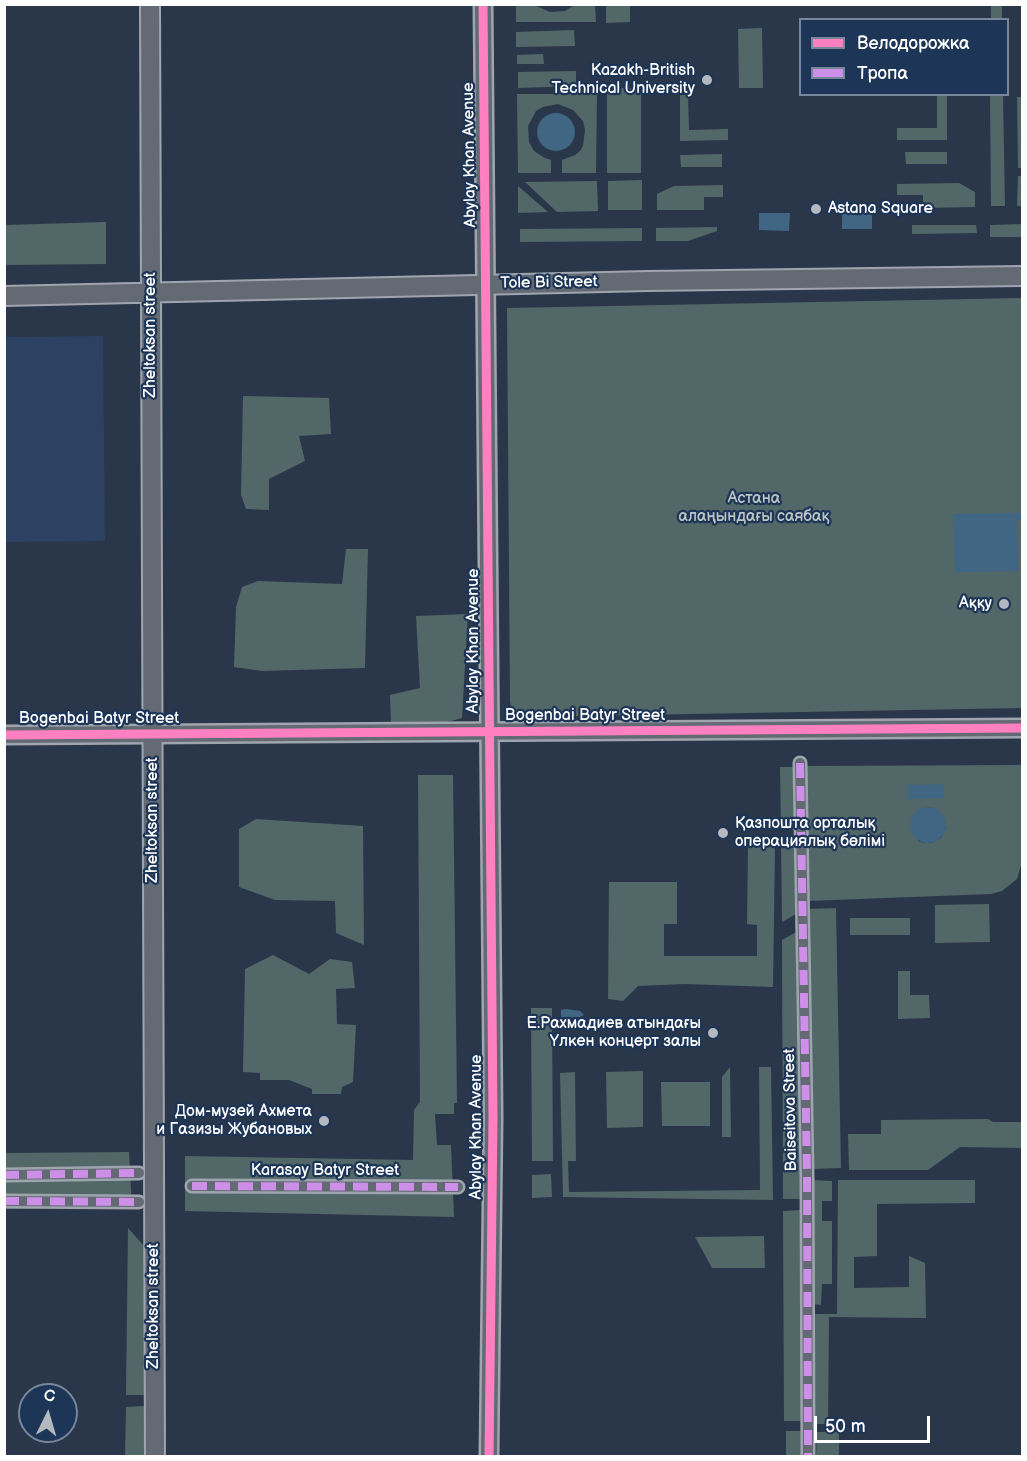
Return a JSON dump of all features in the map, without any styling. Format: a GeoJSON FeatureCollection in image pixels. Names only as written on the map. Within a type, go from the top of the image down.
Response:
{"type":"FeatureCollection","features":[{"type":"Feature","properties":{"kind":"main road","name":"Zheltoksan street"},"geometry":{"type":"LineString","coordinates":[[150,4],[155,1456]]}},
{"type":"Feature","properties":{"kind":"main road","name":"Tole Bi Street"},"geometry":{"type":"LineString","coordinates":[[4,296],[1023,276]]}},
{"type":"Feature","properties":{"kind":"street","name":"Abylay Khan Avenue"},"geometry":{"type":"LineString","coordinates":[[483,4],[493,1167],[489,1456]]}},
{"type":"Feature","properties":{"kind":"street","name":"Bogenbai Batyr Street"},"geometry":{"type":"LineString","coordinates":[[4,735],[1023,728]]}},
{"type":"Feature","properties":{"kind":"street","name":"Baiseitova Street"},"geometry":{"type":"LineString","coordinates":[[800,763],[807,1175],[808,1456]]}},
{"type":"Feature","properties":{"kind":"street"},"geometry":{"type":"LineString","coordinates":[[4,1175],[139,1173]]}},
{"type":"Feature","properties":{"kind":"street","name":"Karasay Batyr Street"},"geometry":{"type":"LineString","coordinates":[[192,1186],[458,1187]]}},
{"type":"Feature","properties":{"kind":"street"},"geometry":{"type":"LineString","coordinates":[[4,1201],[140,1203]]}},
{"type":"Feature","properties":{"kind":"shaded area"},"geometry":{"type":"Polygon","coordinates":[[[556,113],[569,119],[575,132],[569,145],[556,151],[543,145],[537,132],[543,119],[556,113]]]}},
{"type":"Feature","properties":{"kind":"shaded area"},"geometry":{"type":"Polygon","coordinates":[[[842,211],[872,211],[872,229],[842,229],[842,211]]]}},
{"type":"Feature","properties":{"kind":"shaded area"},"geometry":{"type":"Polygon","coordinates":[[[759,213],[790,213],[789,231],[759,230],[759,213]]]}},
{"type":"Feature","properties":{"kind":"shaded area"},"geometry":{"type":"Polygon","coordinates":[[[103,336],[105,541],[5,542],[5,337],[103,336]]]}},
{"type":"Feature","properties":{"kind":"shaded area"},"geometry":{"type":"Polygon","coordinates":[[[1022,513],[1022,520],[1017,520],[1018,571],[955,572],[953,514],[1022,513]]]}},
{"type":"Feature","properties":{"kind":"shaded area"},"geometry":{"type":"Polygon","coordinates":[[[943,784],[944,798],[908,799],[908,785],[943,784]]]}},
{"type":"Feature","properties":{"kind":"shaded area"},"geometry":{"type":"Polygon","coordinates":[[[928,807],[941,812],[946,825],[941,838],[928,843],[915,838],[910,825],[915,812],[928,807]]]}},
{"type":"Feature","properties":{"kind":"shaded area"},"geometry":{"type":"Polygon","coordinates":[[[561,1010],[580,1011],[584,1015],[561,1018],[561,1010]]]}},
{"type":"Feature","properties":{"kind":"green space"},"geometry":{"type":"Polygon","coordinates":[[[516,5],[534,5],[550,12],[565,11],[575,5],[595,5],[596,22],[516,22],[516,5]]]}},
{"type":"Feature","properties":{"kind":"green space"},"geometry":{"type":"Polygon","coordinates":[[[606,5],[630,5],[630,22],[606,23],[606,5]]]}},
{"type":"Feature","properties":{"kind":"green space"},"geometry":{"type":"Polygon","coordinates":[[[991,5],[1002,5],[1002,18],[991,18],[991,5]]]}},
{"type":"Feature","properties":{"kind":"green space"},"geometry":{"type":"Polygon","coordinates":[[[762,28],[763,88],[739,88],[738,29],[762,28]]]}},
{"type":"Feature","properties":{"kind":"green space"},"geometry":{"type":"Polygon","coordinates":[[[574,30],[575,46],[516,47],[516,32],[574,30]]]}},
{"type":"Feature","properties":{"kind":"green space"},"geometry":{"type":"Polygon","coordinates":[[[543,54],[544,64],[517,64],[517,55],[543,54]]]}},
{"type":"Feature","properties":{"kind":"green space"},"geometry":{"type":"Polygon","coordinates":[[[576,71],[576,86],[518,88],[518,72],[576,71]]]}},
{"type":"Feature","properties":{"kind":"green space"},"geometry":{"type":"Polygon","coordinates":[[[607,88],[641,88],[641,173],[607,173],[607,88]]]}},
{"type":"Feature","properties":{"kind":"green space"},"geometry":{"type":"Polygon","coordinates":[[[517,94],[597,94],[596,173],[562,173],[562,160],[580,151],[585,130],[583,121],[573,110],[558,104],[536,111],[528,126],[529,142],[534,151],[551,160],[551,173],[518,173],[517,94]]]}},
{"type":"Feature","properties":{"kind":"green space"},"geometry":{"type":"Polygon","coordinates":[[[680,95],[688,95],[689,130],[728,129],[728,140],[680,141],[680,95]]]}},
{"type":"Feature","properties":{"kind":"green space"},"geometry":{"type":"Polygon","coordinates":[[[937,96],[947,96],[947,140],[897,140],[897,128],[937,128],[937,96]]]}},
{"type":"Feature","properties":{"kind":"green space"},"geometry":{"type":"Polygon","coordinates":[[[990,96],[1003,96],[1005,206],[991,206],[990,96]]]}},
{"type":"Feature","properties":{"kind":"green space"},"geometry":{"type":"Polygon","coordinates":[[[1017,97],[1022,97],[1022,168],[1018,168],[1017,97]]]}},
{"type":"Feature","properties":{"kind":"green space"},"geometry":{"type":"Polygon","coordinates":[[[905,152],[947,152],[947,164],[906,164],[905,152]]]}},
{"type":"Feature","properties":{"kind":"green space"},"geometry":{"type":"Polygon","coordinates":[[[722,154],[722,167],[681,167],[680,155],[722,154]]]}},
{"type":"Feature","properties":{"kind":"green space"},"geometry":{"type":"Polygon","coordinates":[[[1018,176],[1022,176],[1022,206],[1017,206],[1018,176]]]}},
{"type":"Feature","properties":{"kind":"green space"},"geometry":{"type":"Polygon","coordinates":[[[642,180],[642,210],[608,210],[608,181],[642,180]]]}},
{"type":"Feature","properties":{"kind":"green space"},"geometry":{"type":"Polygon","coordinates":[[[597,181],[598,211],[557,212],[525,182],[597,181]]]}},
{"type":"Feature","properties":{"kind":"green space"},"geometry":{"type":"Polygon","coordinates":[[[959,183],[975,192],[975,207],[923,208],[923,195],[897,195],[897,184],[959,183]]]}},
{"type":"Feature","properties":{"kind":"green space"},"geometry":{"type":"Polygon","coordinates":[[[723,185],[723,197],[704,197],[704,210],[657,210],[657,194],[674,186],[723,185]]]}},
{"type":"Feature","properties":{"kind":"green space"},"geometry":{"type":"Polygon","coordinates":[[[518,186],[548,212],[518,213],[518,186]]]}},
{"type":"Feature","properties":{"kind":"green space"},"geometry":{"type":"Polygon","coordinates":[[[106,222],[106,264],[5,265],[5,225],[106,222]]]}},
{"type":"Feature","properties":{"kind":"green space"},"geometry":{"type":"Polygon","coordinates":[[[1022,224],[1022,237],[990,237],[990,225],[1022,224]]]}},
{"type":"Feature","properties":{"kind":"green space"},"geometry":{"type":"Polygon","coordinates":[[[912,225],[976,225],[977,233],[912,234],[912,225]]]}},
{"type":"Feature","properties":{"kind":"green space"},"geometry":{"type":"Polygon","coordinates":[[[717,227],[717,231],[688,241],[656,241],[656,228],[717,227]]]}},
{"type":"Feature","properties":{"kind":"green space"},"geometry":{"type":"Polygon","coordinates":[[[642,228],[642,241],[520,242],[520,229],[642,228]]]}},
{"type":"Feature","properties":{"kind":"green space","name":"Астана алаңындағы саябақ"},"geometry":{"type":"Polygon","coordinates":[[[1022,298],[1022,708],[528,717],[515,713],[510,702],[507,308],[1022,298]]]}},
{"type":"Feature","properties":{"kind":"green space"},"geometry":{"type":"Polygon","coordinates":[[[243,396],[329,398],[331,434],[299,436],[305,461],[269,479],[269,510],[246,509],[241,495],[243,396]]]}},
{"type":"Feature","properties":{"kind":"green space"},"geometry":{"type":"Polygon","coordinates":[[[346,549],[368,549],[365,668],[262,671],[234,667],[236,607],[242,587],[258,581],[342,584],[346,549]]]}},
{"type":"Feature","properties":{"kind":"green space"},"geometry":{"type":"Polygon","coordinates":[[[468,614],[462,718],[444,723],[391,725],[390,695],[420,688],[416,616],[468,614]]]}},
{"type":"Feature","properties":{"kind":"green space"},"geometry":{"type":"Polygon","coordinates":[[[1021,765],[1022,862],[1017,879],[1002,891],[991,894],[808,901],[804,766],[1021,765]],[[930,807],[918,841],[931,843],[941,838],[946,828],[940,812],[930,807]]]}},
{"type":"Feature","properties":{"kind":"green space"},"geometry":{"type":"Polygon","coordinates":[[[780,767],[796,767],[797,830],[781,830],[780,767]]]}},
{"type":"Feature","properties":{"kind":"green space"},"geometry":{"type":"Polygon","coordinates":[[[418,775],[453,775],[457,1103],[454,1103],[454,1114],[435,1114],[437,1145],[451,1145],[454,1217],[185,1211],[185,1156],[413,1160],[414,1110],[420,1102],[418,775]]]}},
{"type":"Feature","properties":{"kind":"green space"},"geometry":{"type":"Polygon","coordinates":[[[256,819],[363,826],[364,945],[336,933],[335,901],[275,900],[239,887],[239,829],[256,819]]]}},
{"type":"Feature","properties":{"kind":"green space"},"geometry":{"type":"Polygon","coordinates":[[[781,839],[797,839],[798,913],[782,922],[781,839]]]}},
{"type":"Feature","properties":{"kind":"green space"},"geometry":{"type":"Polygon","coordinates":[[[748,845],[775,845],[773,987],[685,984],[638,986],[623,1001],[608,999],[609,882],[677,882],[677,924],[664,924],[664,956],[757,956],[757,925],[747,924],[748,845]]]}},
{"type":"Feature","properties":{"kind":"green space"},"geometry":{"type":"Polygon","coordinates":[[[989,904],[990,942],[935,943],[935,905],[989,904]]]}},
{"type":"Feature","properties":{"kind":"green space"},"geometry":{"type":"Polygon","coordinates":[[[836,908],[841,1168],[812,1169],[808,909],[836,908]]]}},
{"type":"Feature","properties":{"kind":"green space"},"geometry":{"type":"Polygon","coordinates":[[[850,918],[910,918],[910,935],[850,935],[850,918]]]}},
{"type":"Feature","properties":{"kind":"green space"},"geometry":{"type":"Polygon","coordinates":[[[798,931],[803,1199],[783,1199],[782,940],[798,931]]]}},
{"type":"Feature","properties":{"kind":"green space"},"geometry":{"type":"Polygon","coordinates":[[[273,955],[309,974],[330,959],[352,962],[355,988],[336,989],[337,1024],[356,1025],[353,1082],[342,1087],[341,1094],[312,1094],[312,1089],[289,1080],[260,1080],[260,1073],[243,1072],[245,969],[273,955]]]}},
{"type":"Feature","properties":{"kind":"green space"},"geometry":{"type":"Polygon","coordinates":[[[898,971],[910,971],[910,995],[929,995],[930,1018],[898,1019],[898,971]]]}},
{"type":"Feature","properties":{"kind":"green space"},"geometry":{"type":"Polygon","coordinates":[[[531,1008],[552,1008],[553,1161],[532,1161],[531,1008]]]}},
{"type":"Feature","properties":{"kind":"green space"},"geometry":{"type":"Polygon","coordinates":[[[730,1067],[731,1137],[722,1137],[722,1077],[730,1067]]]}},
{"type":"Feature","properties":{"kind":"green space"},"geometry":{"type":"Polygon","coordinates":[[[759,1067],[771,1067],[773,1200],[563,1197],[560,1073],[575,1072],[576,1161],[568,1161],[569,1192],[760,1190],[759,1067]]]}},
{"type":"Feature","properties":{"kind":"green space"},"geometry":{"type":"Polygon","coordinates":[[[643,1071],[643,1127],[607,1128],[606,1072],[643,1071]]]}},
{"type":"Feature","properties":{"kind":"green space"},"geometry":{"type":"Polygon","coordinates":[[[661,1082],[710,1082],[710,1126],[662,1126],[661,1082]]]}},
{"type":"Feature","properties":{"kind":"green space"},"geometry":{"type":"Polygon","coordinates":[[[988,1119],[993,1122],[1022,1122],[1022,1148],[960,1147],[928,1170],[849,1170],[848,1134],[881,1134],[881,1120],[988,1119]]]}},
{"type":"Feature","properties":{"kind":"green space"},"geometry":{"type":"Polygon","coordinates":[[[129,1152],[132,1207],[5,1209],[4,1153],[129,1152]]]}},
{"type":"Feature","properties":{"kind":"green space"},"geometry":{"type":"Polygon","coordinates":[[[551,1174],[552,1197],[532,1198],[532,1175],[551,1174]]]}},
{"type":"Feature","properties":{"kind":"green space"},"geometry":{"type":"Polygon","coordinates":[[[812,1180],[832,1181],[832,1201],[822,1201],[822,1221],[832,1221],[832,1284],[822,1284],[821,1305],[813,1304],[812,1180]]]}},
{"type":"Feature","properties":{"kind":"green space"},"geometry":{"type":"Polygon","coordinates":[[[838,1180],[975,1180],[975,1203],[877,1204],[877,1256],[854,1257],[854,1288],[909,1287],[909,1256],[925,1263],[926,1318],[829,1317],[828,1424],[814,1424],[814,1314],[837,1314],[838,1180]]]}},
{"type":"Feature","properties":{"kind":"green space"},"geometry":{"type":"Polygon","coordinates":[[[801,1210],[803,1421],[784,1421],[783,1211],[801,1210]]]}},
{"type":"Feature","properties":{"kind":"green space"},"geometry":{"type":"Polygon","coordinates":[[[128,1228],[144,1246],[145,1395],[126,1395],[128,1228]]]}},
{"type":"Feature","properties":{"kind":"green space"},"geometry":{"type":"Polygon","coordinates":[[[764,1236],[765,1268],[712,1268],[695,1237],[764,1236]]]}},
{"type":"Feature","properties":{"kind":"green space"},"geometry":{"type":"Polygon","coordinates":[[[145,1406],[144,1456],[125,1456],[126,1407],[145,1406]]]}},
{"type":"Feature","properties":{"kind":"green space"},"geometry":{"type":"Polygon","coordinates":[[[786,1431],[806,1431],[805,1456],[786,1456],[786,1431]]]}},
{"type":"Feature","properties":{"kind":"green space"},"geometry":{"type":"Polygon","coordinates":[[[817,1432],[839,1432],[839,1456],[816,1456],[817,1432]]]}},
{"type":"Feature","properties":{"kind":"marked path"},"geometry":{"type":"LineString","coordinates":[[800,763],[807,1175],[808,1456]]}},
{"type":"Feature","properties":{"kind":"marked path"},"geometry":{"type":"LineString","coordinates":[[4,1175],[139,1173]]}},
{"type":"Feature","properties":{"kind":"marked path"},"geometry":{"type":"LineString","coordinates":[[192,1186],[458,1187]]}},
{"type":"Feature","properties":{"kind":"marked path"},"geometry":{"type":"LineString","coordinates":[[4,1201],[139,1202]]}},
{"type":"Feature","properties":{"kind":"cycle path"},"geometry":{"type":"LineString","coordinates":[[483,4],[493,1118],[489,1456]]}},
{"type":"Feature","properties":{"kind":"cycle path"},"geometry":{"type":"LineString","coordinates":[[4,735],[1022,728]]}},
{"type":"Feature","properties":{"kind":"place","name":"Kazakh-British Technical University"},"geometry":{"type":"Point","coordinates":[707,80]}},
{"type":"Feature","properties":{"kind":"place","name":"Astana Square"},"geometry":{"type":"Point","coordinates":[816,209]}},
{"type":"Feature","properties":{"kind":"place","name":"Аққу"},"geometry":{"type":"Point","coordinates":[1004,604]}},
{"type":"Feature","properties":{"kind":"place","name":"Қазпошта орталық операциялық бөлімі"},"geometry":{"type":"Point","coordinates":[723,833]}},
{"type":"Feature","properties":{"kind":"place","name":"Е.Рахмадиев атындағы Үлкен концерт залы"},"geometry":{"type":"Point","coordinates":[713,1033]}},
{"type":"Feature","properties":{"kind":"place","name":"Дом-музей Ахмета и Газизы Жубановых"},"geometry":{"type":"Point","coordinates":[324,1121]}}]}
